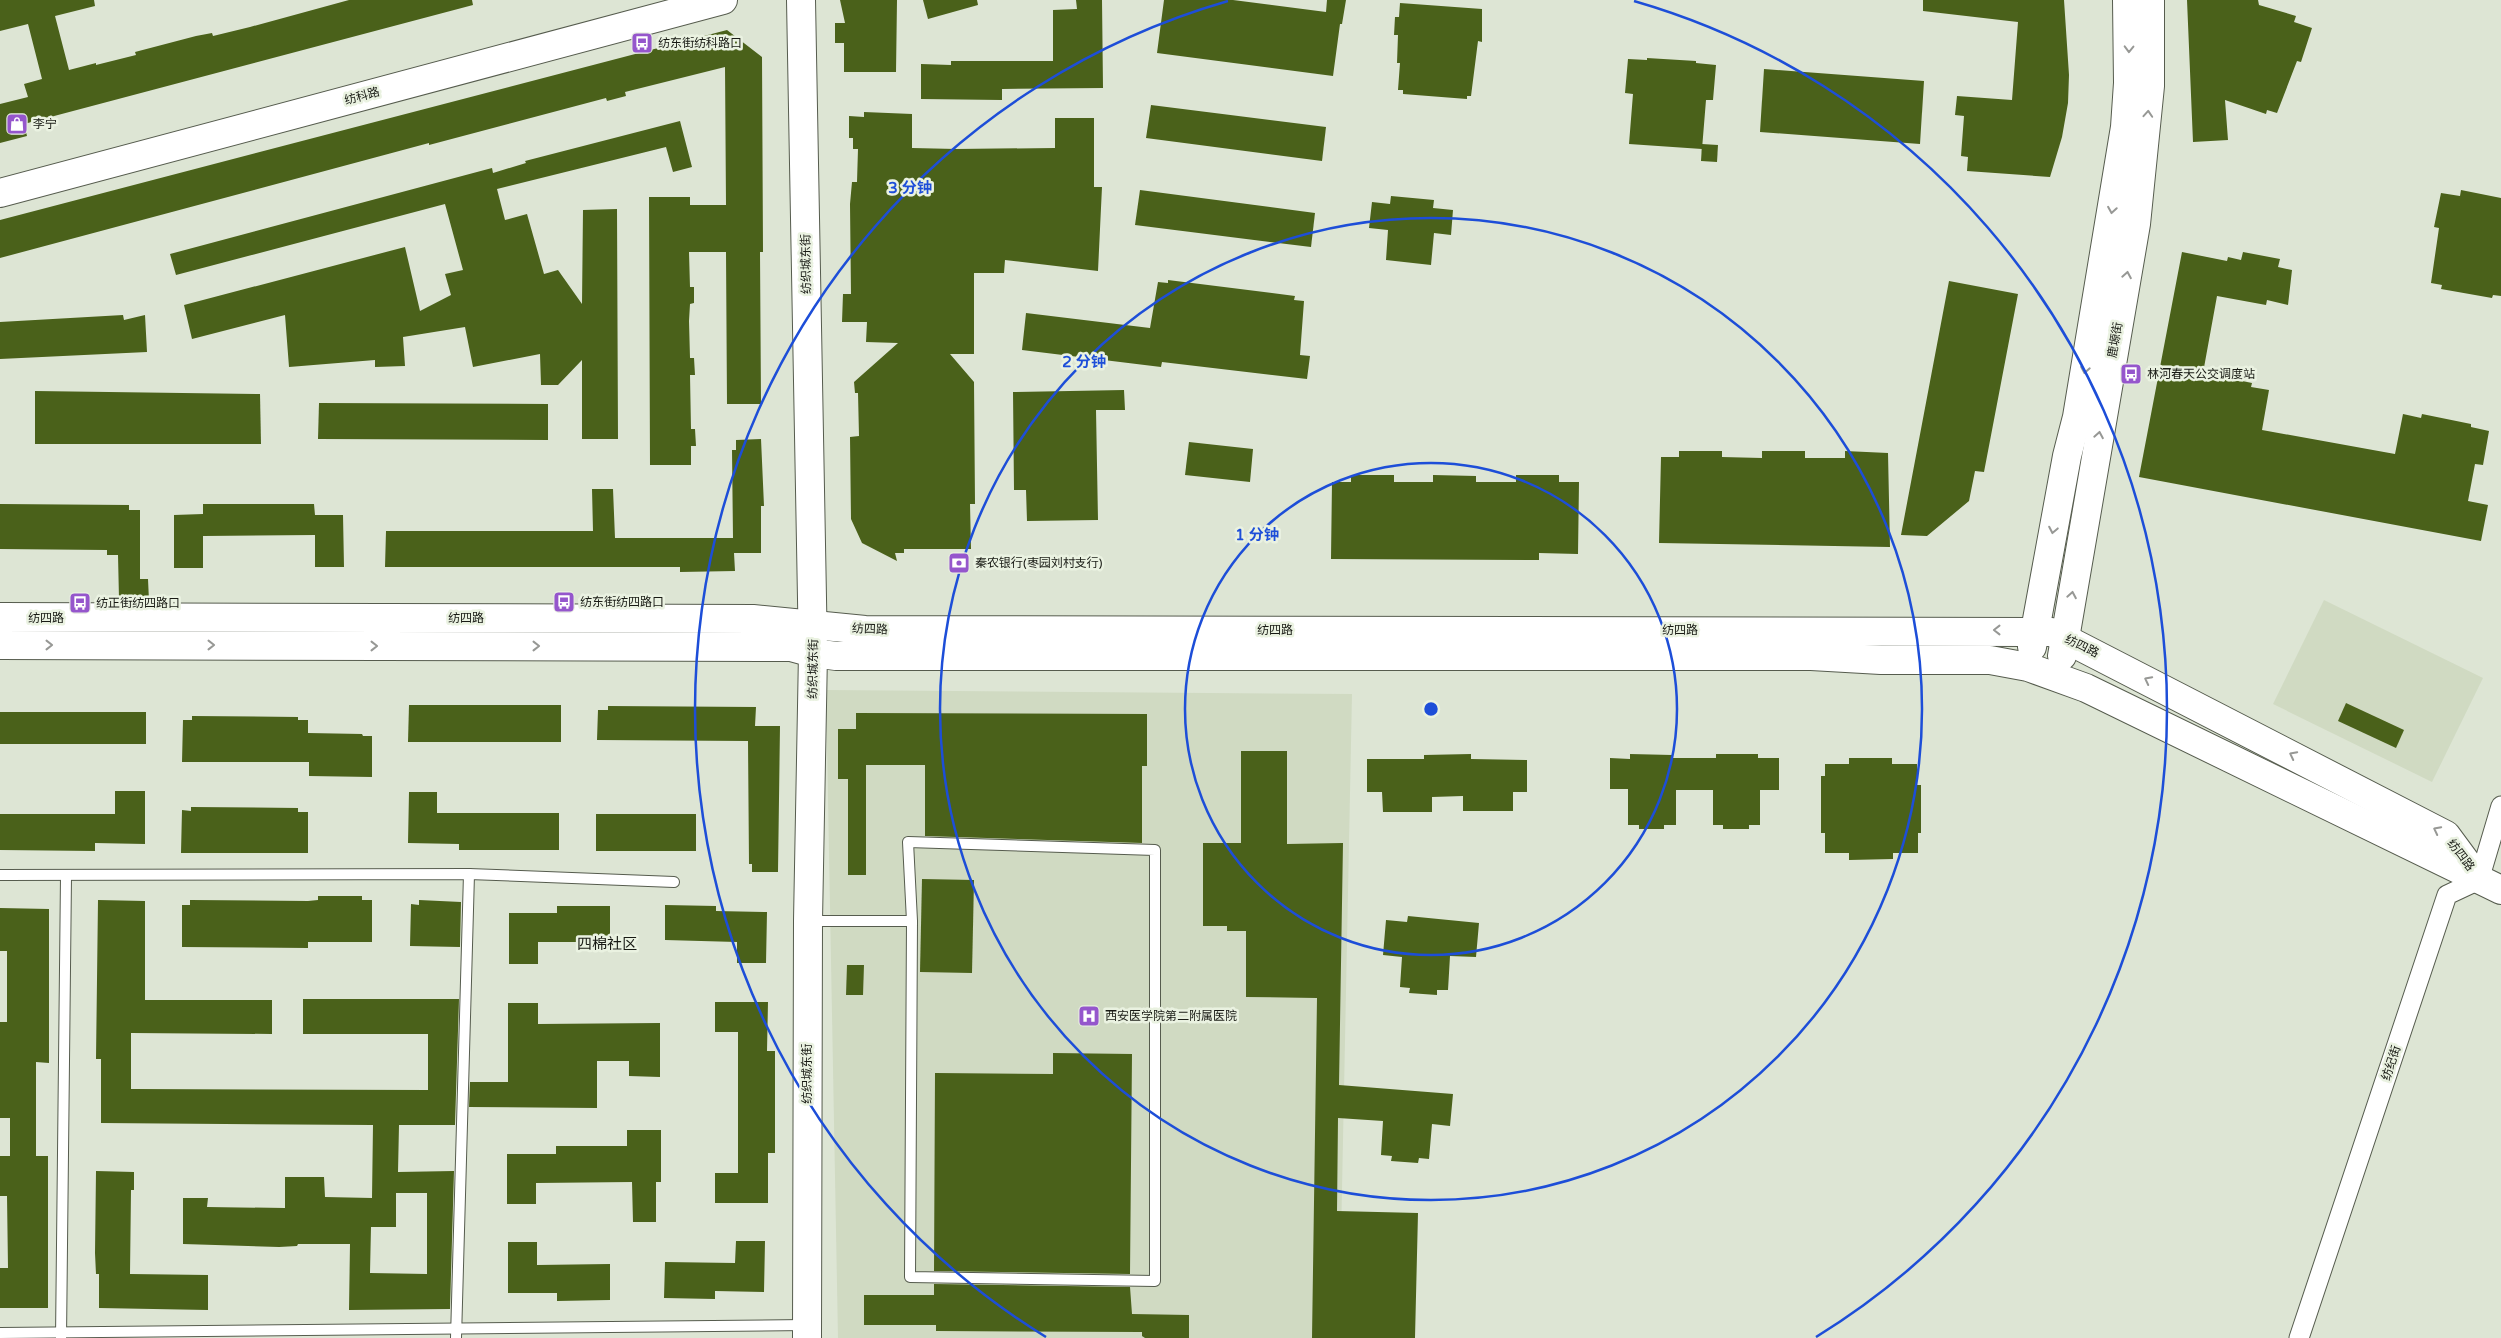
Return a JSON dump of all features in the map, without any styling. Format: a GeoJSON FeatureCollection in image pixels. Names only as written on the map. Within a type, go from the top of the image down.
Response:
{"type":"FeatureCollection","features":[{"type":"Feature","properties":{"kind":"street","name":"纺科路"},"geometry":{"type":"LineString","coordinates":[[0,192],[724,0]]}},
{"type":"Feature","properties":{"kind":"street","name":"纺织城东街"},"geometry":{"type":"LineString","coordinates":[[801,0],[814,653],[808,921],[807,1331]]}},
{"type":"Feature","properties":{"kind":"street","name":"鹿塬街"},"geometry":{"type":"LineString","coordinates":[[2028,666],[2067,456],[2077,417],[2125,127],[2128,83],[2127,0]]}},
{"type":"Feature","properties":{"kind":"street","name":"鹿塬街"},"geometry":{"type":"LineString","coordinates":[[2058,678],[2137,215],[2150,86],[2150,0]]}},
{"type":"Feature","properties":{"kind":"street","name":"纺四路"},"geometry":{"type":"LineString","coordinates":[[0,618],[753,619],[865,630],[2035,630],[2052,632],[2065,638],[2446,835],[2490,885]]}},
{"type":"Feature","properties":{"kind":"street","name":"纺四路"},"geometry":{"type":"LineString","coordinates":[[0,645],[791,647],[836,656],[1811,656],[1881,660],[1990,660],[2028,666],[2086,688],[2490,885]]}},
{"type":"Feature","properties":{"kind":"street"},"geometry":{"type":"LineString","coordinates":[[2490,885],[2501,806]]}},
{"type":"Feature","properties":{"kind":"street","name":"纺纪街"},"geometry":{"type":"LineString","coordinates":[[2299,1338],[2447,895],[2490,885]]}},
{"type":"Feature","properties":{"kind":"lane"},"geometry":{"type":"LineString","coordinates":[[908,842],[1155,850],[1155,1280],[910,1277],[912,921],[908,842]]}},
{"type":"Feature","properties":{"kind":"lane"},"geometry":{"type":"LineString","coordinates":[[456,1333],[469,874]]}},
{"type":"Feature","properties":{"kind":"lane"},"geometry":{"type":"LineString","coordinates":[[0,875],[469,874],[674,882]]}},
{"type":"Feature","properties":{"kind":"lane"},"geometry":{"type":"LineString","coordinates":[[61,1335],[66,876]]}},
{"type":"Feature","properties":{"kind":"lane"},"geometry":{"type":"LineString","coordinates":[[808,921],[912,921]]}},
{"type":"Feature","properties":{"kind":"lane"},"geometry":{"type":"LineString","coordinates":[[0,1333],[61,1335],[807,1331]]}},
{"type":"Feature","properties":{"kind":"shaded area"},"geometry":{"type":"Polygon","coordinates":[[[2324,600],[2483,678],[2432,782],[2273,704],[2324,600]]]}},
{"type":"Feature","properties":{"kind":"shaded area","name":"西安医学院第二附属医院"},"geometry":{"type":"Polygon","coordinates":[[[826,690],[1352,694],[1339,1338],[838,1338],[826,690]]]}},
{"type":"Feature","properties":{"kind":"building"},"geometry":{"type":"Polygon","coordinates":[[[0,0],[94,0],[95,6],[55,16],[69,70],[136,55],[135,52],[196,36],[212,33],[213,36],[250,27],[349,0],[472,0],[473,5],[24,124],[27,136],[0,143],[0,104],[28,97],[24,84],[42,79],[28,24],[0,31],[0,0]]]}},
{"type":"Feature","properties":{"kind":"building"},"geometry":{"type":"Polygon","coordinates":[[[840,0],[897,0],[896,72],[844,72],[844,43],[835,43],[835,23],[845,23],[840,0]]]}},
{"type":"Feature","properties":{"kind":"building"},"geometry":{"type":"Polygon","coordinates":[[[923,0],[977,0],[978,5],[928,19],[923,0]]]}},
{"type":"Feature","properties":{"kind":"building"},"geometry":{"type":"Polygon","coordinates":[[[1076,0],[1102,0],[1103,88],[1002,89],[1002,100],[921,99],[921,64],[951,65],[951,61],[1053,61],[1053,10],[1077,9],[1076,0]]]}},
{"type":"Feature","properties":{"kind":"building"},"geometry":{"type":"Polygon","coordinates":[[[1164,0],[1233,0],[1326,12],[1327,0],[1346,0],[1342,24],[1340,24],[1333,76],[1157,53],[1164,0]]]}},
{"type":"Feature","properties":{"kind":"building"},"geometry":{"type":"Polygon","coordinates":[[[1923,0],[2064,0],[2069,75],[2068,103],[2062,137],[2050,177],[1967,171],[1968,157],[1961,156],[1964,116],[1955,115],[1957,96],[2012,100],[2018,22],[1923,11],[1923,0]]]}},
{"type":"Feature","properties":{"kind":"building"},"geometry":{"type":"Polygon","coordinates":[[[2187,0],[2258,0],[2259,5],[2296,16],[2294,22],[2312,28],[2301,62],[2297,61],[2277,113],[2267,110],[2266,114],[2225,100],[2228,140],[2193,142],[2187,0]]]}},
{"type":"Feature","properties":{"kind":"building"},"geometry":{"type":"Polygon","coordinates":[[[1400,3],[1482,9],[1482,42],[1478,41],[1471,96],[1467,96],[1467,99],[1403,94],[1403,90],[1398,90],[1400,63],[1397,63],[1398,35],[1394,35],[1395,17],[1399,17],[1400,3]]]}},
{"type":"Feature","properties":{"kind":"building"},"geometry":{"type":"Polygon","coordinates":[[[727,30],[762,57],[763,252],[760,252],[761,404],[727,404],[726,252],[689,252],[690,287],[694,287],[694,303],[690,304],[689,321],[690,358],[694,358],[695,375],[690,375],[691,429],[695,429],[696,446],[691,446],[691,465],[650,465],[649,197],[690,197],[690,205],[726,205],[725,67],[625,92],[626,96],[607,101],[606,98],[429,145],[429,143],[0,258],[0,220],[727,30]]]}},
{"type":"Feature","properties":{"kind":"building"},"geometry":{"type":"Polygon","coordinates":[[[1647,58],[1696,61],[1696,63],[1716,65],[1713,100],[1706,100],[1702,149],[1629,144],[1633,94],[1625,93],[1628,59],[1647,60],[1647,58]]]}},
{"type":"Feature","properties":{"kind":"building"},"geometry":{"type":"Polygon","coordinates":[[[1764,69],[1924,81],[1920,144],[1760,132],[1764,69]]]}},
{"type":"Feature","properties":{"kind":"building"},"geometry":{"type":"Polygon","coordinates":[[[1151,105],[1326,127],[1322,161],[1146,138],[1151,105]]]}},
{"type":"Feature","properties":{"kind":"building"},"geometry":{"type":"Polygon","coordinates":[[[864,112],[912,114],[912,148],[1055,148],[1055,118],[1094,118],[1094,187],[1102,187],[1098,271],[1005,260],[1004,273],[974,273],[974,354],[950,354],[974,382],[975,504],[970,504],[971,549],[904,549],[904,553],[895,553],[897,561],[862,543],[851,519],[850,437],[859,436],[858,393],[855,393],[854,382],[898,343],[866,342],[867,322],[842,322],[843,294],[851,294],[850,204],[852,182],[857,182],[858,149],[853,149],[853,138],[849,138],[849,116],[864,117],[864,112]]]}},
{"type":"Feature","properties":{"kind":"building"},"geometry":{"type":"Polygon","coordinates":[[[680,121],[692,167],[673,172],[666,147],[497,189],[505,220],[527,214],[544,274],[558,270],[582,304],[583,210],[617,209],[618,439],[582,439],[582,360],[558,385],[541,385],[540,354],[473,367],[465,327],[403,337],[405,366],[375,367],[375,360],[289,367],[285,315],[192,339],[184,305],[405,247],[420,311],[451,295],[445,274],[463,270],[445,204],[176,275],[170,254],[492,168],[493,173],[526,163],[525,161],[680,121]]]}},
{"type":"Feature","properties":{"kind":"building"},"geometry":{"type":"Polygon","coordinates":[[[1702,144],[1718,145],[1717,162],[1701,161],[1702,144]]]}},
{"type":"Feature","properties":{"kind":"building"},"geometry":{"type":"Polygon","coordinates":[[[1140,190],[1315,213],[1311,247],[1135,225],[1140,190]]]}},
{"type":"Feature","properties":{"kind":"building"},"geometry":{"type":"Polygon","coordinates":[[[2461,190],[2501,198],[2501,296],[2493,295],[2492,298],[2441,289],[2442,285],[2431,283],[2439,228],[2434,227],[2441,193],[2460,196],[2461,190]]]}},
{"type":"Feature","properties":{"kind":"building"},"geometry":{"type":"Polygon","coordinates":[[[1391,196],[1434,200],[1433,208],[1453,210],[1451,235],[1434,233],[1431,265],[1386,260],[1388,230],[1369,228],[1372,202],[1390,204],[1391,196]]]}},
{"type":"Feature","properties":{"kind":"building"},"geometry":{"type":"Polygon","coordinates":[[[2182,252],[2227,261],[2228,257],[2241,260],[2243,252],[2280,259],[2278,267],[2292,270],[2288,305],[2267,300],[2266,305],[2217,296],[2203,373],[2252,383],[2251,387],[2269,390],[2262,430],[2395,454],[2403,414],[2421,418],[2422,414],[2471,424],[2471,427],[2489,431],[2483,465],[2475,464],[2468,501],[2488,505],[2481,541],[2139,477],[2182,252]]]}},
{"type":"Feature","properties":{"kind":"building"},"geometry":{"type":"Polygon","coordinates":[[[1168,280],[1295,296],[1294,300],[1304,301],[1300,355],[1310,356],[1307,379],[1162,362],[1161,367],[1022,350],[1026,313],[1150,328],[1158,282],[1168,283],[1168,280]]]}},
{"type":"Feature","properties":{"kind":"building"},"geometry":{"type":"Polygon","coordinates":[[[1949,281],[2018,294],[1984,472],[1975,471],[1969,501],[1927,536],[1901,535],[1949,281]]]}},
{"type":"Feature","properties":{"kind":"building"},"geometry":{"type":"Polygon","coordinates":[[[123,315],[124,320],[145,315],[147,352],[0,359],[0,322],[123,315]]]}},
{"type":"Feature","properties":{"kind":"building"},"geometry":{"type":"Polygon","coordinates":[[[1124,390],[1125,410],[1096,410],[1098,520],[1027,521],[1026,490],[1014,490],[1013,392],[1124,390]]]}},
{"type":"Feature","properties":{"kind":"building"},"geometry":{"type":"Polygon","coordinates":[[[35,391],[260,394],[261,444],[35,444],[35,391]]]}},
{"type":"Feature","properties":{"kind":"building"},"geometry":{"type":"Polygon","coordinates":[[[319,403],[548,404],[548,440],[318,439],[319,403]]]}},
{"type":"Feature","properties":{"kind":"building"},"geometry":{"type":"Polygon","coordinates":[[[761,439],[764,506],[761,506],[761,553],[734,553],[735,571],[680,572],[680,567],[385,567],[386,531],[593,531],[592,489],[613,489],[615,538],[733,538],[732,450],[736,450],[736,440],[761,439]]]}},
{"type":"Feature","properties":{"kind":"building"},"geometry":{"type":"Polygon","coordinates":[[[1189,442],[1253,449],[1250,482],[1185,475],[1189,442]]]}},
{"type":"Feature","properties":{"kind":"building"},"geometry":{"type":"Polygon","coordinates":[[[1679,451],[1722,451],[1722,457],[1762,458],[1762,451],[1805,451],[1805,458],[1845,458],[1845,451],[1888,453],[1890,547],[1659,543],[1661,457],[1679,457],[1679,451]]]}},
{"type":"Feature","properties":{"kind":"building"},"geometry":{"type":"Polygon","coordinates":[[[1351,475],[1394,475],[1394,482],[1433,482],[1433,475],[1476,476],[1476,482],[1516,482],[1516,475],[1559,475],[1559,482],[1579,482],[1578,554],[1539,553],[1539,560],[1331,559],[1332,482],[1351,482],[1351,475]]]}},
{"type":"Feature","properties":{"kind":"building"},"geometry":{"type":"Polygon","coordinates":[[[0,504],[129,505],[129,510],[140,510],[140,579],[148,579],[149,601],[119,599],[118,555],[107,555],[107,550],[0,549],[0,504]]]}},
{"type":"Feature","properties":{"kind":"building"},"geometry":{"type":"Polygon","coordinates":[[[203,504],[314,504],[315,515],[343,515],[344,567],[315,567],[315,535],[203,536],[203,568],[174,568],[174,515],[203,514],[203,504]]]}},
{"type":"Feature","properties":{"kind":"building"},"geometry":{"type":"Polygon","coordinates":[[[2346,703],[2404,730],[2396,748],[2338,721],[2346,703]]]}},
{"type":"Feature","properties":{"kind":"building"},"geometry":{"type":"Polygon","coordinates":[[[409,705],[561,705],[561,742],[408,742],[409,705]]]}},
{"type":"Feature","properties":{"kind":"building"},"geometry":{"type":"Polygon","coordinates":[[[608,706],[756,707],[755,726],[780,726],[778,872],[752,872],[752,864],[749,864],[748,741],[597,740],[598,710],[608,710],[608,706]]]}},
{"type":"Feature","properties":{"kind":"building"},"geometry":{"type":"Polygon","coordinates":[[[0,712],[146,712],[146,744],[0,744],[0,712]]]}},
{"type":"Feature","properties":{"kind":"building"},"geometry":{"type":"Polygon","coordinates":[[[856,713],[1147,714],[1147,766],[1142,766],[1142,843],[925,836],[925,765],[866,765],[866,875],[848,875],[848,779],[838,779],[838,729],[856,729],[856,713]]]}},
{"type":"Feature","properties":{"kind":"building"},"geometry":{"type":"Polygon","coordinates":[[[192,716],[298,717],[298,720],[308,720],[308,733],[362,734],[363,736],[372,736],[372,777],[309,776],[309,762],[182,762],[183,720],[192,720],[192,716]]]}},
{"type":"Feature","properties":{"kind":"building"},"geometry":{"type":"Polygon","coordinates":[[[1241,751],[1287,751],[1287,844],[1343,843],[1339,1085],[1453,1094],[1450,1126],[1432,1124],[1429,1159],[1419,1158],[1418,1163],[1391,1161],[1392,1156],[1381,1155],[1383,1121],[1338,1118],[1337,1211],[1418,1213],[1415,1338],[1312,1338],[1317,998],[1246,997],[1246,931],[1227,931],[1227,926],[1203,926],[1203,843],[1241,843],[1241,751]]]}},
{"type":"Feature","properties":{"kind":"building"},"geometry":{"type":"Polygon","coordinates":[[[1471,754],[1471,759],[1527,760],[1527,792],[1513,792],[1513,811],[1463,811],[1463,796],[1432,797],[1432,812],[1383,812],[1382,792],[1367,792],[1367,759],[1424,759],[1424,755],[1471,754]]]}},
{"type":"Feature","properties":{"kind":"building"},"geometry":{"type":"Polygon","coordinates":[[[1630,754],[1672,755],[1672,758],[1716,758],[1716,754],[1758,754],[1758,758],[1779,758],[1779,790],[1760,790],[1760,825],[1749,825],[1749,829],[1723,829],[1723,825],[1713,825],[1713,790],[1676,790],[1676,825],[1664,825],[1664,829],[1639,829],[1639,825],[1628,825],[1628,789],[1610,789],[1610,758],[1630,759],[1630,754]]]}},
{"type":"Feature","properties":{"kind":"building"},"geometry":{"type":"Polygon","coordinates":[[[1849,758],[1892,758],[1892,764],[1917,764],[1917,785],[1921,785],[1921,833],[1918,833],[1918,853],[1893,853],[1893,859],[1849,860],[1849,853],[1825,853],[1825,833],[1821,833],[1821,776],[1825,776],[1825,764],[1849,764],[1849,758]]]}},
{"type":"Feature","properties":{"kind":"building"},"geometry":{"type":"Polygon","coordinates":[[[115,791],[145,791],[145,844],[95,843],[95,851],[0,850],[0,814],[115,814],[115,791]]]}},
{"type":"Feature","properties":{"kind":"building"},"geometry":{"type":"Polygon","coordinates":[[[409,792],[437,792],[437,813],[559,813],[559,850],[459,850],[459,844],[408,843],[409,792]]]}},
{"type":"Feature","properties":{"kind":"building"},"geometry":{"type":"Polygon","coordinates":[[[191,807],[298,808],[298,812],[308,812],[308,853],[181,853],[182,810],[191,811],[191,807]]]}},
{"type":"Feature","properties":{"kind":"building"},"geometry":{"type":"Polygon","coordinates":[[[596,814],[696,814],[696,851],[596,851],[596,814]]]}},
{"type":"Feature","properties":{"kind":"building"},"geometry":{"type":"Polygon","coordinates":[[[922,879],[974,880],[972,973],[920,972],[922,879]]]}},
{"type":"Feature","properties":{"kind":"building"},"geometry":{"type":"Polygon","coordinates":[[[318,896],[362,896],[362,900],[372,900],[372,942],[308,942],[308,948],[182,947],[182,905],[190,905],[190,900],[308,901],[318,900],[318,896]]]}},
{"type":"Feature","properties":{"kind":"building"},"geometry":{"type":"Polygon","coordinates":[[[98,900],[145,901],[145,1000],[272,1000],[272,1034],[131,1033],[131,1089],[428,1090],[428,1034],[303,1034],[303,999],[459,999],[455,1125],[399,1125],[398,1172],[454,1171],[450,1309],[349,1310],[350,1244],[298,1244],[297,1246],[279,1247],[183,1244],[183,1198],[208,1198],[207,1207],[285,1208],[285,1177],[324,1177],[325,1197],[372,1198],[373,1125],[101,1123],[101,1059],[96,1059],[98,900]],[[396,1193],[396,1227],[371,1227],[370,1273],[427,1274],[427,1193],[396,1193]]]}},
{"type":"Feature","properties":{"kind":"building"},"geometry":{"type":"Polygon","coordinates":[[[419,900],[461,902],[460,947],[410,946],[411,904],[419,905],[419,900]]]}},
{"type":"Feature","properties":{"kind":"building"},"geometry":{"type":"Polygon","coordinates":[[[665,905],[716,906],[716,911],[767,912],[766,963],[737,963],[737,942],[665,940],[665,905]]]}},
{"type":"Feature","properties":{"kind":"building"},"geometry":{"type":"Polygon","coordinates":[[[557,906],[610,906],[610,942],[538,942],[538,964],[509,964],[509,913],[557,913],[557,906]]]}},
{"type":"Feature","properties":{"kind":"building"},"geometry":{"type":"Polygon","coordinates":[[[0,908],[49,909],[49,1063],[36,1062],[36,1156],[48,1156],[48,1308],[0,1308],[0,1268],[8,1268],[7,1196],[0,1196],[0,1156],[10,1156],[10,1118],[0,1118],[0,1022],[7,1022],[7,951],[0,951],[0,908]]]}},
{"type":"Feature","properties":{"kind":"building"},"geometry":{"type":"Polygon","coordinates":[[[1408,916],[1479,923],[1476,957],[1450,956],[1448,990],[1437,990],[1437,995],[1409,993],[1410,988],[1400,987],[1402,957],[1383,955],[1386,920],[1407,922],[1408,916]]]}},
{"type":"Feature","properties":{"kind":"building"},"geometry":{"type":"Polygon","coordinates":[[[847,965],[864,965],[863,995],[846,995],[847,965]]]}},
{"type":"Feature","properties":{"kind":"building"},"geometry":{"type":"Polygon","coordinates":[[[715,1002],[768,1002],[767,1051],[775,1051],[775,1153],[768,1153],[768,1203],[715,1203],[715,1173],[738,1173],[738,1032],[715,1032],[715,1002]]]}},
{"type":"Feature","properties":{"kind":"building"},"geometry":{"type":"Polygon","coordinates":[[[508,1003],[538,1003],[538,1024],[660,1023],[660,1077],[629,1076],[629,1061],[597,1061],[597,1108],[469,1107],[470,1082],[508,1082],[508,1003]]]}},
{"type":"Feature","properties":{"kind":"building"},"geometry":{"type":"Polygon","coordinates":[[[1053,1053],[1132,1054],[1130,1274],[934,1271],[935,1073],[1053,1074],[1053,1053]]]}},
{"type":"Feature","properties":{"kind":"building"},"geometry":{"type":"Polygon","coordinates":[[[627,1130],[661,1130],[661,1182],[656,1182],[656,1222],[633,1222],[632,1182],[536,1183],[536,1204],[507,1204],[507,1154],[556,1154],[556,1146],[627,1146],[627,1130]]]}},
{"type":"Feature","properties":{"kind":"building"},"geometry":{"type":"Polygon","coordinates":[[[96,1171],[134,1172],[134,1190],[131,1190],[130,1274],[208,1275],[208,1310],[99,1308],[99,1274],[96,1274],[95,1253],[96,1171]]]}},
{"type":"Feature","properties":{"kind":"building"},"geometry":{"type":"Polygon","coordinates":[[[736,1241],[765,1241],[764,1292],[715,1291],[715,1299],[664,1298],[665,1262],[735,1263],[736,1241]]]}},
{"type":"Feature","properties":{"kind":"building"},"geometry":{"type":"Polygon","coordinates":[[[508,1242],[537,1242],[537,1265],[610,1264],[610,1300],[557,1301],[557,1293],[508,1293],[508,1242]]]}},
{"type":"Feature","properties":{"kind":"building"},"geometry":{"type":"Polygon","coordinates":[[[934,1284],[1130,1287],[1132,1314],[1189,1315],[1189,1338],[1145,1338],[1142,1336],[1142,1332],[936,1331],[936,1325],[864,1325],[864,1295],[934,1295],[934,1284]]]}},
{"type":"Feature","properties":{"kind":"place","name":"纺东街纺科路口"},"geometry":{"type":"Point","coordinates":[642,43]}},
{"type":"Feature","properties":{"kind":"place","name":"李宁"},"geometry":{"type":"Point","coordinates":[17,124]}},
{"type":"Feature","properties":{"kind":"place","name":"林河春天公交调度站"},"geometry":{"type":"Point","coordinates":[2131,374]}},
{"type":"Feature","properties":{"kind":"place","name":"秦农银行(枣园刘村支行)"},"geometry":{"type":"Point","coordinates":[959,563]}},
{"type":"Feature","properties":{"kind":"place","name":"纺东街纺四路口"},"geometry":{"type":"Point","coordinates":[564,602]}},
{"type":"Feature","properties":{"kind":"place","name":"纺正街纺四路口"},"geometry":{"type":"Point","coordinates":[80,603]}},
{"type":"Feature","properties":{"kind":"place","name":"西安医学院第二附属医院"},"geometry":{"type":"Point","coordinates":[1089,1016]}},
{"type":"Feature","properties":{"kind":"district","name":"四棉社区"},"geometry":{"type":"Point","coordinates":[607,944]}}]}
